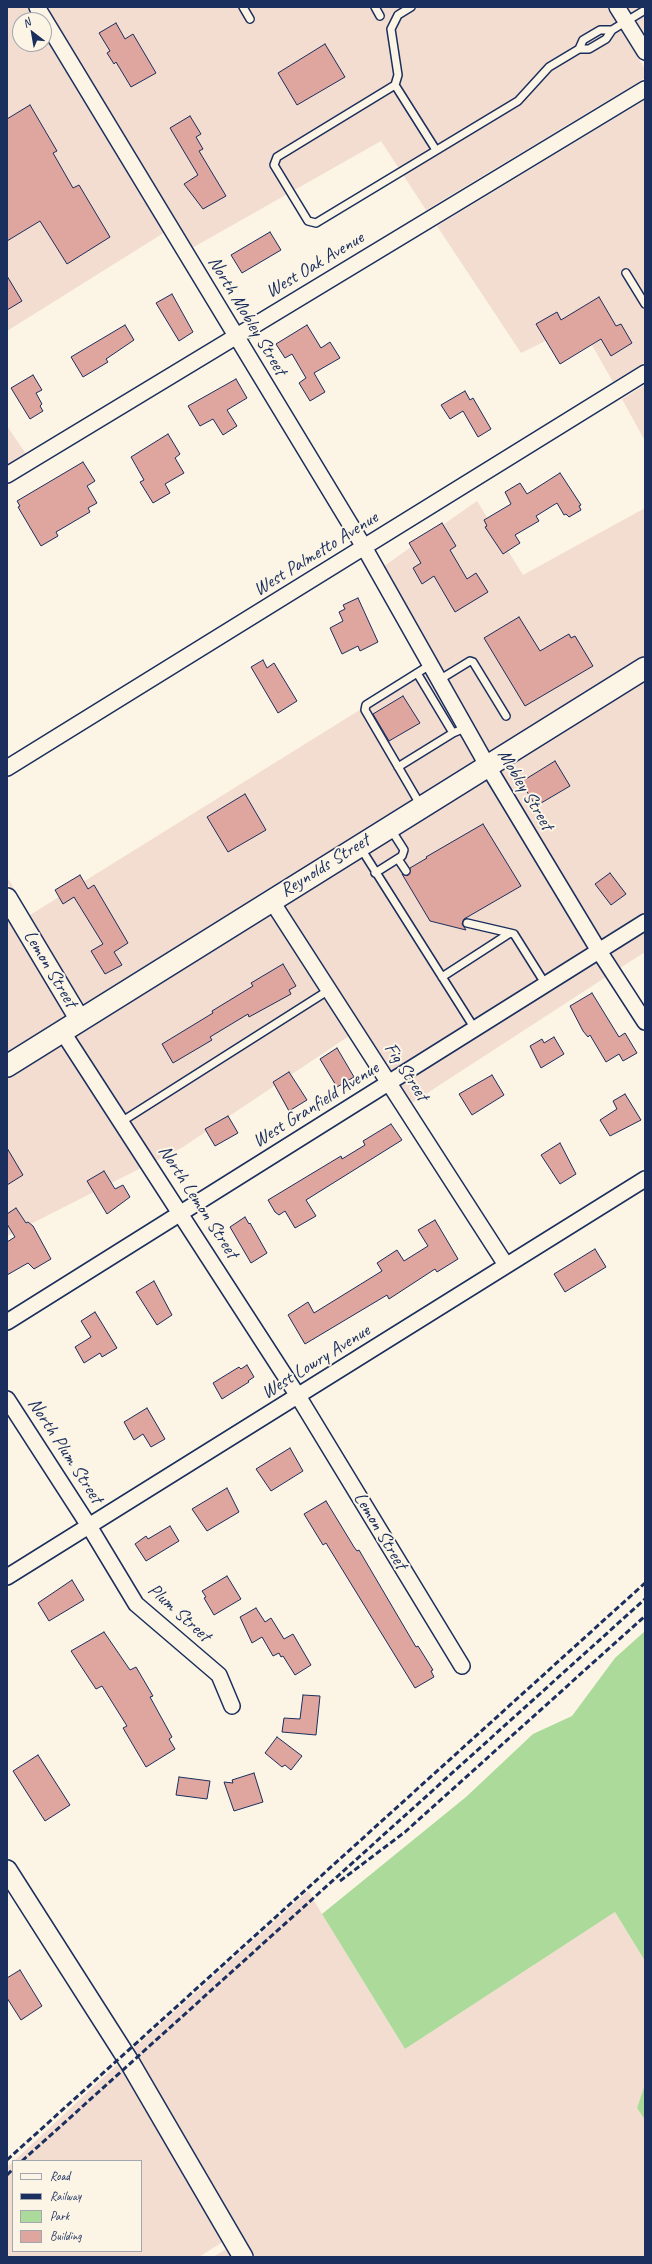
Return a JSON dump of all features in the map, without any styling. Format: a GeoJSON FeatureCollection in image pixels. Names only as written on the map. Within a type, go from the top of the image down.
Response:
{"type":"FeatureCollection","features":[{"type":"Feature","properties":{"kind":"main road","name":"Reynolds Street"},"geometry":{"type":"LineString","coordinates":[[7,1066],[389,826],[645,668]]}},
{"type":"Feature","properties":{"kind":"street","name":"North Mobley Street"},"geometry":{"type":"LineString","coordinates":[[37,7],[235,337],[364,548],[421,648]]}},
{"type":"Feature","properties":{"kind":"street"},"geometry":{"type":"LineString","coordinates":[[617,7],[645,52]]}},
{"type":"Feature","properties":{"kind":"street","name":"West Oak Avenue"},"geometry":{"type":"LineString","coordinates":[[7,475],[645,89]]}},
{"type":"Feature","properties":{"kind":"street","name":"West Palmetto Avenue"},"geometry":{"type":"LineString","coordinates":[[7,768],[645,374]]}},
{"type":"Feature","properties":{"kind":"street","name":"Mobley Street"},"geometry":{"type":"LineString","coordinates":[[421,648],[424,669],[439,680],[459,730],[487,765],[598,951]]}},
{"type":"Feature","properties":{"kind":"street","name":"Lemon Street"},"geometry":{"type":"LineString","coordinates":[[7,898],[80,1020]]}},
{"type":"Feature","properties":{"kind":"street","name":"Fig Street"},"geometry":{"type":"LineString","coordinates":[[271,900],[506,1266]]}},
{"type":"Feature","properties":{"kind":"street","name":"West Granfield Avenue"},"geometry":{"type":"LineString","coordinates":[[7,1322],[645,922]]}},
{"type":"Feature","properties":{"kind":"street"},"geometry":{"type":"LineString","coordinates":[[598,951],[645,1022]]}},
{"type":"Feature","properties":{"kind":"street","name":"North Lemon Street"},"geometry":{"type":"LineString","coordinates":[[62,1031],[298,1396]]}},
{"type":"Feature","properties":{"kind":"street","name":"West Lowry Avenue"},"geometry":{"type":"LineString","coordinates":[[7,1577],[645,1179]]}},
{"type":"Feature","properties":{"kind":"street","name":"Lemon Street"},"geometry":{"type":"LineString","coordinates":[[298,1396],[462,1666]]}},
{"type":"Feature","properties":{"kind":"street","name":"North Plum Street"},"geometry":{"type":"LineString","coordinates":[[7,1399],[89,1526]]}},
{"type":"Feature","properties":{"kind":"street","name":"Plum Street"},"geometry":{"type":"LineString","coordinates":[[89,1526],[136,1604],[219,1675],[232,1706]]}},
{"type":"Feature","properties":{"kind":"street"},"geometry":{"type":"LineString","coordinates":[[7,1870],[130,2063],[243,2257]]}},
{"type":"Feature","properties":{"kind":"lane"},"geometry":{"type":"LineString","coordinates":[[242,7],[250,19]]}},
{"type":"Feature","properties":{"kind":"lane"},"geometry":{"type":"LineString","coordinates":[[375,7],[380,16]]}},
{"type":"Feature","properties":{"kind":"lane"},"geometry":{"type":"LineString","coordinates":[[411,7],[398,15],[391,29],[398,75],[395,85],[277,157],[274,165],[308,221],[316,223],[518,101],[549,67],[579,49],[589,49],[606,39],[612,30],[645,10]]}},
{"type":"Feature","properties":{"kind":"lane"},"geometry":{"type":"LineString","coordinates":[[579,49],[583,40],[600,30],[612,30]]}},
{"type":"Feature","properties":{"kind":"lane"},"geometry":{"type":"LineString","coordinates":[[395,85],[436,150]]}},
{"type":"Feature","properties":{"kind":"lane"},"geometry":{"type":"LineString","coordinates":[[626,273],[645,304]]}},
{"type":"Feature","properties":{"kind":"lane"},"geometry":{"type":"LineString","coordinates":[[439,680],[470,661],[473,662],[506,716]]}},
{"type":"Feature","properties":{"kind":"lane"},"geometry":{"type":"LineString","coordinates":[[398,767],[459,730],[424,669],[366,705],[366,710],[389,748],[398,767],[421,807]]}},
{"type":"Feature","properties":{"kind":"lane"},"geometry":{"type":"LineString","coordinates":[[375,873],[402,856],[404,850],[389,826]]}},
{"type":"Feature","properties":{"kind":"lane"},"geometry":{"type":"LineString","coordinates":[[358,846],[475,1029]]}},
{"type":"Feature","properties":{"kind":"lane"},"geometry":{"type":"LineString","coordinates":[[398,859],[406,871]]}},
{"type":"Feature","properties":{"kind":"lane"},"geometry":{"type":"LineString","coordinates":[[467,923],[514,934],[546,985]]}},
{"type":"Feature","properties":{"kind":"lane"},"geometry":{"type":"LineString","coordinates":[[442,977],[510,933]]}},
{"type":"Feature","properties":{"kind":"lane"},"geometry":{"type":"LineString","coordinates":[[121,1122],[329,990]]}},
{"type":"Feature","properties":{"kind":"shaded area"},"geometry":{"type":"Polygon","coordinates":[[[7,7],[37,7],[40,12],[12,12],[12,52],[52,52],[52,32],[170,229],[7,331],[7,7]]]}},
{"type":"Feature","properties":{"kind":"shaded area"},"geometry":{"type":"Polygon","coordinates":[[[47,7],[607,7],[645,69],[645,78],[426,210],[381,141],[192,248],[52,15],[52,12],[50,12],[47,7]]]}},
{"type":"Feature","properties":{"kind":"shaded area"},"geometry":{"type":"Polygon","coordinates":[[[627,7],[645,7],[645,36],[627,7]]]}},
{"type":"Feature","properties":{"kind":"shaded area"},"geometry":{"type":"Polygon","coordinates":[[[645,100],[645,362],[613,382],[580,324],[521,353],[437,226],[645,100]]]}},
{"type":"Feature","properties":{"kind":"shaded area"},"geometry":{"type":"Polygon","coordinates":[[[645,385],[645,441],[622,399],[645,385]]]}},
{"type":"Feature","properties":{"kind":"shaded area"},"geometry":{"type":"Polygon","coordinates":[[[7,426],[31,461],[7,475],[7,426]]]}},
{"type":"Feature","properties":{"kind":"shaded area"},"geometry":{"type":"Polygon","coordinates":[[[477,501],[523,575],[645,508],[645,657],[489,753],[384,566],[477,501]]]}},
{"type":"Feature","properties":{"kind":"shaded area"},"geometry":{"type":"Polygon","coordinates":[[[424,670],[475,761],[82,1007],[7,882],[7,877],[30,915],[424,670]]]}},
{"type":"Feature","properties":{"kind":"shaded area"},"geometry":{"type":"Polygon","coordinates":[[[645,679],[645,952],[620,968],[499,769],[645,679]]]}},
{"type":"Feature","properties":{"kind":"shaded area"},"geometry":{"type":"Polygon","coordinates":[[[485,778],[606,977],[412,1103],[283,904],[485,778]]]}},
{"type":"Feature","properties":{"kind":"shaded area"},"geometry":{"type":"Polygon","coordinates":[[[269,913],[349,1036],[183,1147],[156,1161],[74,1035],[269,913]]]}},
{"type":"Feature","properties":{"kind":"shaded area"},"geometry":{"type":"Polygon","coordinates":[[[7,915],[68,1016],[7,1055],[7,915]]]}},
{"type":"Feature","properties":{"kind":"shaded area"},"geometry":{"type":"Polygon","coordinates":[[[60,1044],[141,1168],[7,1236],[7,1077],[60,1044]]]}},
{"type":"Feature","properties":{"kind":"shaded area"},"geometry":{"type":"Polygon","coordinates":[[[308,1891],[405,2049],[615,1912],[645,1961],[645,2084],[637,2108],[645,2120],[645,2257],[252,2257],[132,2050],[308,1891]]]}},
{"type":"Feature","properties":{"kind":"shaded area"},"geometry":{"type":"Polygon","coordinates":[[[120,2062],[224,2241],[199,2257],[7,2257],[7,2167],[12,2163],[12,2252],[142,2252],[142,2160],[15,2160],[120,2062]]]}},
{"type":"Feature","properties":{"kind":"shaded area"},"geometry":{"type":"Polygon","coordinates":[[[226,2249],[230,2257],[213,2257],[226,2249]]]}},
{"type":"Feature","properties":{"kind":"green space"},"geometry":{"type":"Polygon","coordinates":[[[645,1631],[645,1961],[615,1912],[405,2049],[322,1914],[466,1797],[533,1734],[572,1716],[615,1658],[645,1631]]]}},
{"type":"Feature","properties":{"kind":"green space"},"geometry":{"type":"Polygon","coordinates":[[[645,2084],[645,2120],[637,2108],[645,2084]]]}},
{"type":"Feature","properties":{"kind":"building"},"geometry":{"type":"Polygon","coordinates":[[[116,23],[125,39],[133,34],[156,73],[131,87],[116,62],[114,64],[107,53],[110,51],[99,33],[116,23]]]}},
{"type":"Feature","properties":{"kind":"building"},"geometry":{"type":"Polygon","coordinates":[[[325,44],[345,77],[297,105],[278,73],[325,44]]]}},
{"type":"Feature","properties":{"kind":"building"},"geometry":{"type":"Polygon","coordinates":[[[30,105],[57,151],[53,153],[73,188],[79,185],[110,237],[67,264],[40,221],[7,241],[7,119],[30,105]]]}},
{"type":"Feature","properties":{"kind":"building"},"geometry":{"type":"Polygon","coordinates":[[[190,116],[201,134],[196,137],[203,149],[199,151],[226,196],[203,209],[184,184],[198,175],[170,128],[190,116]]]}},
{"type":"Feature","properties":{"kind":"building"},"geometry":{"type":"Polygon","coordinates":[[[270,232],[281,250],[242,273],[231,255],[270,232]]]}},
{"type":"Feature","properties":{"kind":"building"},"geometry":{"type":"Polygon","coordinates":[[[7,276],[22,301],[7,310],[7,276]]]}},
{"type":"Feature","properties":{"kind":"building"},"geometry":{"type":"Polygon","coordinates":[[[172,294],[193,332],[179,341],[156,303],[172,294]]]}},
{"type":"Feature","properties":{"kind":"building"},"geometry":{"type":"Polygon","coordinates":[[[599,297],[616,326],[621,324],[632,343],[611,356],[601,339],[560,364],[536,324],[557,312],[561,320],[599,297]]]}},
{"type":"Feature","properties":{"kind":"building"},"geometry":{"type":"Polygon","coordinates":[[[125,325],[134,340],[106,359],[108,362],[83,377],[71,357],[125,325]]]}},
{"type":"Feature","properties":{"kind":"building"},"geometry":{"type":"Polygon","coordinates":[[[307,325],[321,348],[330,342],[340,358],[314,373],[325,392],[310,401],[299,383],[306,378],[292,354],[285,358],[276,344],[307,325]]]}},
{"type":"Feature","properties":{"kind":"building"},"geometry":{"type":"Polygon","coordinates":[[[33,375],[42,390],[36,393],[42,404],[40,406],[43,411],[30,419],[11,388],[33,375]]]}},
{"type":"Feature","properties":{"kind":"building"},"geometry":{"type":"Polygon","coordinates":[[[236,379],[247,398],[227,410],[237,426],[223,435],[213,419],[200,426],[188,406],[236,379]]]}},
{"type":"Feature","properties":{"kind":"building"},"geometry":{"type":"Polygon","coordinates":[[[465,391],[470,400],[473,398],[491,429],[478,437],[463,411],[450,419],[441,405],[465,391]]]}},
{"type":"Feature","properties":{"kind":"building"},"geometry":{"type":"Polygon","coordinates":[[[168,434],[180,454],[175,458],[184,473],[165,484],[170,493],[153,503],[140,482],[144,480],[131,457],[168,434]]]}},
{"type":"Feature","properties":{"kind":"building"},"geometry":{"type":"Polygon","coordinates":[[[83,462],[95,481],[87,486],[97,503],[88,508],[90,512],[56,532],[58,536],[41,546],[18,507],[20,506],[17,501],[83,462]]]}},
{"type":"Feature","properties":{"kind":"building"},"geometry":{"type":"Polygon","coordinates":[[[560,473],[581,505],[579,506],[581,510],[569,517],[566,514],[564,515],[557,503],[536,516],[539,521],[515,535],[520,543],[503,554],[485,527],[487,526],[484,520],[511,504],[505,492],[520,483],[527,494],[560,473]]]}},
{"type":"Feature","properties":{"kind":"building"},"geometry":{"type":"Polygon","coordinates":[[[442,523],[456,546],[450,550],[467,579],[476,573],[488,592],[455,612],[434,576],[422,584],[413,568],[421,563],[409,543],[442,523]]]}},
{"type":"Feature","properties":{"kind":"building"},"geometry":{"type":"Polygon","coordinates":[[[358,598],[378,642],[360,651],[358,646],[342,654],[330,628],[343,621],[339,612],[345,609],[343,605],[358,598]]]}},
{"type":"Feature","properties":{"kind":"building"},"geometry":{"type":"Polygon","coordinates":[[[519,617],[540,651],[569,634],[571,638],[575,636],[593,666],[525,706],[484,638],[519,617]]]}},
{"type":"Feature","properties":{"kind":"building"},"geometry":{"type":"Polygon","coordinates":[[[263,660],[267,668],[274,663],[297,701],[278,713],[251,667],[263,660]]]}},
{"type":"Feature","properties":{"kind":"building"},"geometry":{"type":"Polygon","coordinates":[[[403,696],[420,723],[389,741],[373,714],[403,696]]]}},
{"type":"Feature","properties":{"kind":"building"},"geometry":{"type":"Polygon","coordinates":[[[555,761],[570,786],[536,806],[521,782],[555,761]]]}},
{"type":"Feature","properties":{"kind":"building"},"geometry":{"type":"Polygon","coordinates":[[[245,794],[266,830],[228,852],[207,817],[245,794]]]}},
{"type":"Feature","properties":{"kind":"building"},"geometry":{"type":"Polygon","coordinates":[[[483,824],[521,886],[464,919],[462,924],[466,930],[430,921],[402,874],[408,875],[410,868],[427,858],[426,857],[483,824]]]}},
{"type":"Feature","properties":{"kind":"building"},"geometry":{"type":"Polygon","coordinates":[[[610,873],[626,894],[611,905],[595,884],[610,873]]]}},
{"type":"Feature","properties":{"kind":"building"},"geometry":{"type":"Polygon","coordinates":[[[80,875],[88,889],[94,885],[128,943],[114,952],[122,965],[105,974],[91,951],[103,944],[74,897],[63,904],[55,890],[80,875]]]}},
{"type":"Feature","properties":{"kind":"building"},"geometry":{"type":"Polygon","coordinates":[[[283,964],[296,986],[289,990],[291,994],[249,1017],[248,1014],[210,1037],[212,1040],[173,1063],[162,1044],[213,1013],[212,1011],[253,986],[251,983],[283,964]]]}},
{"type":"Feature","properties":{"kind":"building"},"geometry":{"type":"Polygon","coordinates":[[[592,993],[619,1037],[625,1033],[637,1053],[623,1061],[619,1054],[606,1062],[590,1035],[588,1037],[583,1031],[570,1006],[592,993]]]}},
{"type":"Feature","properties":{"kind":"building"},"geometry":{"type":"Polygon","coordinates":[[[554,1037],[564,1054],[541,1068],[530,1046],[542,1039],[544,1043],[554,1037]]]}},
{"type":"Feature","properties":{"kind":"building"},"geometry":{"type":"Polygon","coordinates":[[[337,1048],[354,1077],[337,1087],[320,1059],[337,1048]]]}},
{"type":"Feature","properties":{"kind":"building"},"geometry":{"type":"Polygon","coordinates":[[[289,1072],[307,1100],[289,1111],[273,1082],[289,1072]]]}},
{"type":"Feature","properties":{"kind":"building"},"geometry":{"type":"Polygon","coordinates":[[[492,1075],[504,1095],[472,1115],[459,1094],[492,1075]]]}},
{"type":"Feature","properties":{"kind":"building"},"geometry":{"type":"Polygon","coordinates":[[[625,1094],[641,1120],[610,1136],[600,1120],[617,1109],[613,1101],[625,1094]]]}},
{"type":"Feature","properties":{"kind":"building"},"geometry":{"type":"Polygon","coordinates":[[[228,1116],[238,1133],[215,1146],[205,1129],[228,1116]]]}},
{"type":"Feature","properties":{"kind":"building"},"geometry":{"type":"Polygon","coordinates":[[[391,1124],[402,1140],[306,1200],[316,1216],[295,1228],[285,1211],[279,1215],[275,1212],[268,1200],[341,1156],[342,1159],[365,1145],[363,1141],[391,1124]]]}},
{"type":"Feature","properties":{"kind":"building"},"geometry":{"type":"Polygon","coordinates":[[[560,1143],[576,1174],[560,1184],[541,1155],[560,1143]]]}},
{"type":"Feature","properties":{"kind":"building"},"geometry":{"type":"Polygon","coordinates":[[[7,1148],[23,1175],[7,1185],[7,1148]]]}},
{"type":"Feature","properties":{"kind":"building"},"geometry":{"type":"Polygon","coordinates":[[[104,1171],[115,1189],[123,1185],[130,1197],[107,1214],[87,1181],[104,1171]]]}},
{"type":"Feature","properties":{"kind":"building"},"geometry":{"type":"Polygon","coordinates":[[[16,1208],[26,1223],[28,1222],[33,1226],[51,1259],[34,1269],[28,1263],[7,1275],[7,1242],[15,1237],[7,1224],[7,1214],[16,1208]]]}},
{"type":"Feature","properties":{"kind":"building"},"geometry":{"type":"Polygon","coordinates":[[[245,1217],[267,1253],[251,1263],[230,1227],[245,1217]]]}},
{"type":"Feature","properties":{"kind":"building"},"geometry":{"type":"Polygon","coordinates":[[[435,1220],[458,1259],[437,1272],[435,1269],[389,1299],[387,1295],[305,1344],[288,1315],[308,1302],[314,1313],[382,1271],[377,1263],[397,1250],[404,1261],[428,1246],[418,1230],[435,1220]]]}},
{"type":"Feature","properties":{"kind":"building"},"geometry":{"type":"Polygon","coordinates":[[[595,1249],[606,1267],[565,1292],[554,1274],[595,1249]]]}},
{"type":"Feature","properties":{"kind":"building"},"geometry":{"type":"Polygon","coordinates":[[[154,1281],[172,1315],[157,1325],[136,1292],[154,1281]]]}},
{"type":"Feature","properties":{"kind":"building"},"geometry":{"type":"Polygon","coordinates":[[[95,1312],[117,1348],[102,1357],[100,1353],[84,1363],[75,1347],[91,1337],[81,1321],[95,1312]]]}},
{"type":"Feature","properties":{"kind":"building"},"geometry":{"type":"Polygon","coordinates":[[[247,1365],[254,1377],[248,1381],[249,1382],[222,1399],[213,1383],[239,1367],[241,1369],[247,1365]]]}},
{"type":"Feature","properties":{"kind":"building"},"geometry":{"type":"Polygon","coordinates":[[[147,1408],[165,1439],[151,1447],[143,1434],[134,1440],[124,1422],[147,1408]]]}},
{"type":"Feature","properties":{"kind":"building"},"geometry":{"type":"Polygon","coordinates":[[[290,1448],[303,1471],[271,1491],[256,1469],[290,1448]]]}},
{"type":"Feature","properties":{"kind":"building"},"geometry":{"type":"Polygon","coordinates":[[[227,1488],[239,1512],[207,1531],[192,1509],[227,1488]]]}},
{"type":"Feature","properties":{"kind":"building"},"geometry":{"type":"Polygon","coordinates":[[[326,1501],[354,1547],[357,1551],[359,1550],[416,1647],[418,1646],[433,1670],[431,1671],[434,1677],[415,1688],[326,1543],[323,1545],[304,1514],[326,1501]]]}},
{"type":"Feature","properties":{"kind":"building"},"geometry":{"type":"Polygon","coordinates":[[[170,1526],[179,1541],[146,1561],[135,1544],[146,1536],[148,1539],[170,1526]]]}},
{"type":"Feature","properties":{"kind":"building"},"geometry":{"type":"Polygon","coordinates":[[[227,1576],[241,1599],[214,1615],[204,1598],[206,1597],[202,1591],[227,1576]]]}},
{"type":"Feature","properties":{"kind":"building"},"geometry":{"type":"Polygon","coordinates":[[[72,1580],[84,1600],[49,1621],[38,1603],[72,1580]]]}},
{"type":"Feature","properties":{"kind":"building"},"geometry":{"type":"Polygon","coordinates":[[[256,1608],[265,1622],[271,1618],[284,1639],[293,1634],[311,1665],[295,1675],[283,1656],[281,1657],[279,1653],[273,1656],[262,1637],[252,1643],[240,1617],[256,1608]]]}},
{"type":"Feature","properties":{"kind":"building"},"geometry":{"type":"Polygon","coordinates":[[[104,1632],[130,1670],[136,1667],[153,1696],[150,1697],[172,1737],[169,1739],[175,1749],[146,1767],[123,1728],[127,1726],[102,1686],[96,1689],[71,1651],[104,1632]]]}},
{"type":"Feature","properties":{"kind":"building"},"geometry":{"type":"Polygon","coordinates":[[[303,1695],[320,1696],[316,1735],[282,1732],[284,1718],[300,1719],[303,1695]]]}},
{"type":"Feature","properties":{"kind":"building"},"geometry":{"type":"Polygon","coordinates":[[[277,1737],[302,1756],[291,1770],[285,1765],[282,1767],[265,1753],[277,1737]]]}},
{"type":"Feature","properties":{"kind":"building"},"geometry":{"type":"Polygon","coordinates":[[[38,1755],[70,1805],[45,1821],[13,1771],[38,1755]]]}},
{"type":"Feature","properties":{"kind":"building"},"geometry":{"type":"Polygon","coordinates":[[[254,1773],[263,1802],[234,1811],[224,1782],[233,1783],[232,1780],[254,1773]]]}},
{"type":"Feature","properties":{"kind":"building"},"geometry":{"type":"Polygon","coordinates":[[[179,1777],[210,1781],[207,1799],[176,1795],[179,1777]]]}},
{"type":"Feature","properties":{"kind":"building"},"geometry":{"type":"Polygon","coordinates":[[[20,1970],[42,2006],[21,2020],[7,1998],[7,1978],[20,1970]]]}},
{"type":"Feature","properties":{"kind":"railway"},"geometry":{"type":"LineString","coordinates":[[7,2160],[645,1583]]}},
{"type":"Feature","properties":{"kind":"railway"},"geometry":{"type":"LineString","coordinates":[[23,2160],[645,1599]]}},
{"type":"Feature","properties":{"kind":"railway"},"geometry":{"type":"LineString","coordinates":[[340,1881],[405,1832],[645,1616]]}},
{"type":"Feature","properties":{"kind":"railway"},"geometry":{"type":"LineString","coordinates":[[7,2175],[12,2170]]}}]}
